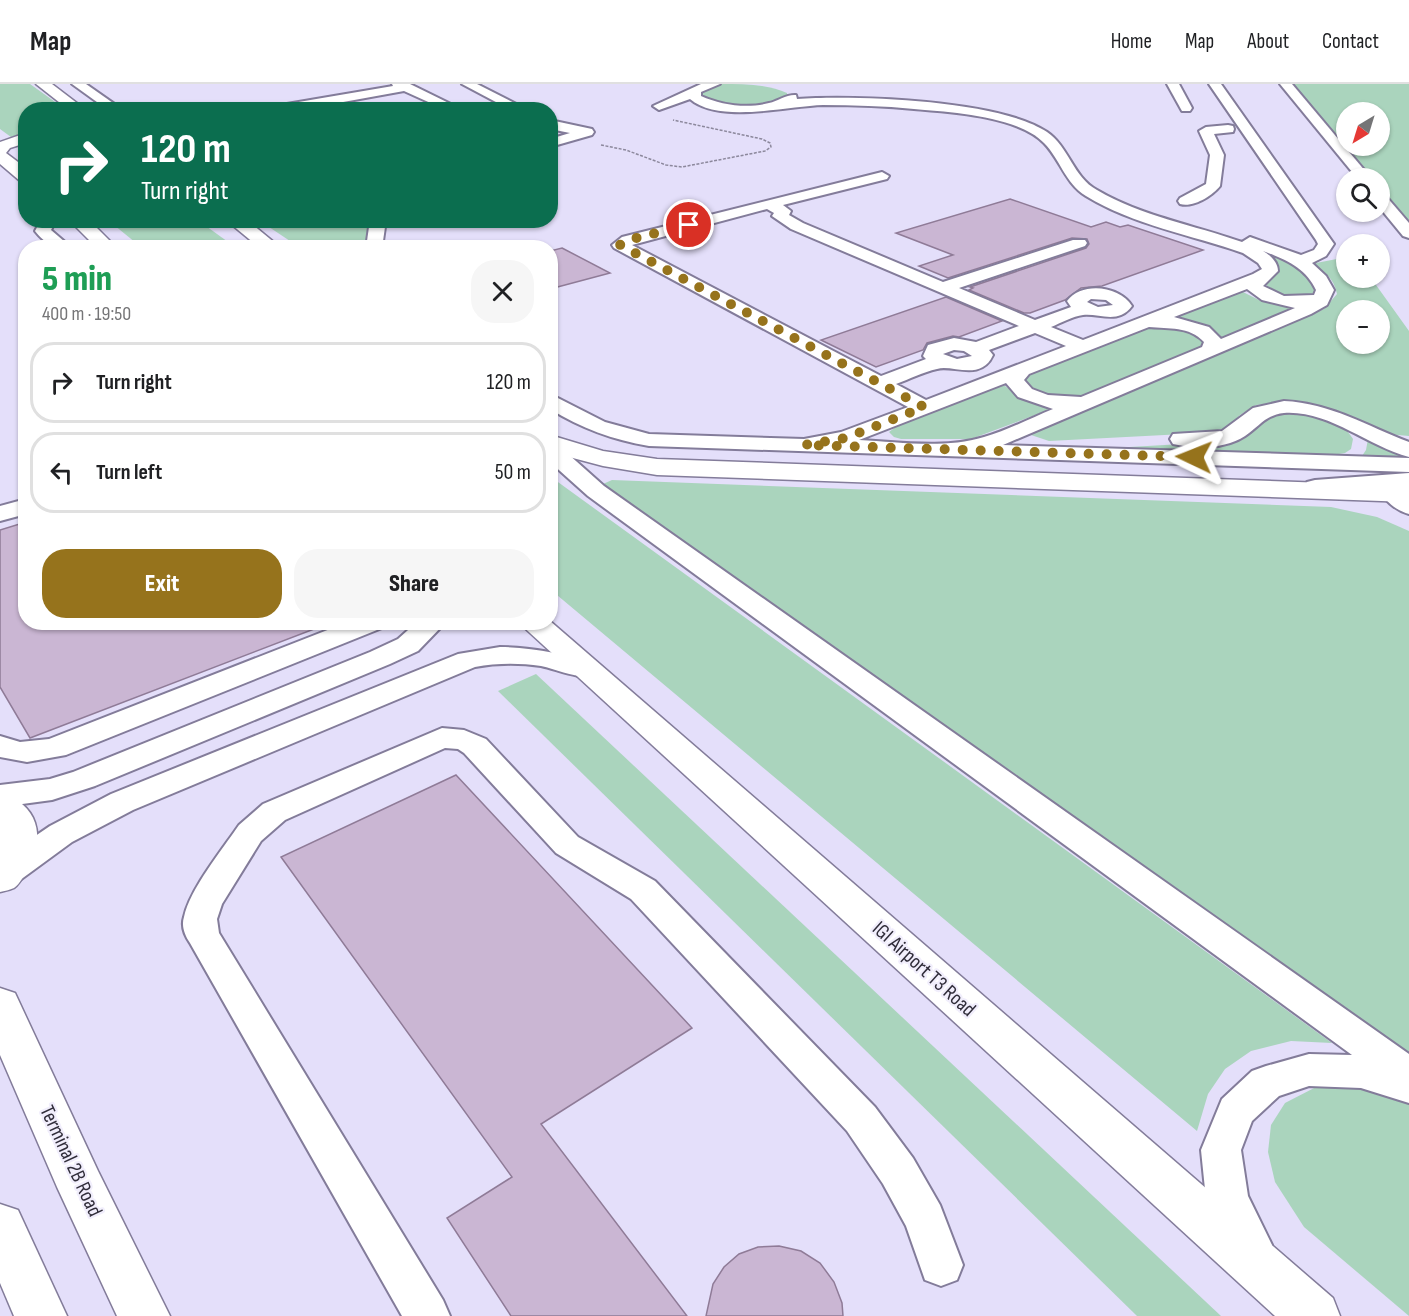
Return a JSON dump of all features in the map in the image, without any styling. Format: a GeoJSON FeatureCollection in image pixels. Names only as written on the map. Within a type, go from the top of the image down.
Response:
{"type":"FeatureCollection","features":[{"type":"Feature","properties":{"kind":"main road"},"geometry":{"type":"LineString","coordinates":[[43,84],[68,102]]}},
{"type":"Feature","properties":{"kind":"main road"},"geometry":{"type":"LineString","coordinates":[[18,140],[5,145],[0,154],[18,170]]}},
{"type":"Feature","properties":{"kind":"main road"},"geometry":{"type":"LineString","coordinates":[[87,228],[99,240]]}},
{"type":"Feature","properties":{"kind":"main road"},"geometry":{"type":"LineString","coordinates":[[246,228],[262,240]]}},
{"type":"Feature","properties":{"kind":"main road"},"geometry":{"type":"LineString","coordinates":[[558,445],[591,457],[657,466],[1405,493]]}},
{"type":"Feature","properties":{"kind":"main road","name":"IGI Airport T3 Road"},"geometry":{"type":"LineString","coordinates":[[542,630],[1305,1309]]}},
{"type":"Feature","properties":{"kind":"main road"},"geometry":{"type":"LineString","coordinates":[[0,806],[14,817],[20,834],[16,855],[1,880]]}},
{"type":"Feature","properties":{"kind":"main road","name":"Terminal 2B Road"},"geometry":{"type":"LineString","coordinates":[[0,1005],[81,1187],[144,1316]]}},
{"type":"Feature","properties":{"kind":"main road"},"geometry":{"type":"LineString","coordinates":[[0,1227],[41,1316]]}},
{"type":"Feature","properties":{"kind":"street"},"geometry":{"type":"LineString","coordinates":[[78,84],[105,102]]}},
{"type":"Feature","properties":{"kind":"street"},"geometry":{"type":"LineString","coordinates":[[468,84],[505,102]]}},
{"type":"Feature","properties":{"kind":"street"},"geometry":{"type":"LineString","coordinates":[[659,106],[714,84]]}},
{"type":"Feature","properties":{"kind":"street"},"geometry":{"type":"LineString","coordinates":[[1173,84],[1186,108]]}},
{"type":"Feature","properties":{"kind":"street"},"geometry":{"type":"LineString","coordinates":[[1215,84],[1326,244],[1320,253],[1300,262]]}},
{"type":"Feature","properties":{"kind":"street"},"geometry":{"type":"LineString","coordinates":[[1286,84],[1356,168]]}},
{"type":"Feature","properties":{"kind":"street"},"geometry":{"type":"LineString","coordinates":[[320,102],[405,87],[437,85]]}},
{"type":"Feature","properties":{"kind":"street"},"geometry":{"type":"LineString","coordinates":[[405,87],[439,102]]}},
{"type":"Feature","properties":{"kind":"street"},"geometry":{"type":"LineString","coordinates":[[774,105],[793,98],[794,93],[786,88],[833,97],[968,107],[1029,121],[1051,130],[1070,143],[1087,174],[1110,192],[1145,208],[1263,246],[1300,262],[1319,277],[1325,290],[1321,301],[1305,310],[992,442],[948,449]]}},
{"type":"Feature","properties":{"kind":"street"},"geometry":{"type":"LineString","coordinates":[[697,89],[696,98],[703,102],[744,108]]}},
{"type":"Feature","properties":{"kind":"street"},"geometry":{"type":"LineString","coordinates":[[695,114],[819,101],[936,108],[994,117],[1026,126],[1048,138],[1083,188],[1127,210],[1257,255],[1270,267],[1270,271],[1259,278],[846,438],[804,445]]}},
{"type":"Feature","properties":{"kind":"street"},"geometry":{"type":"LineString","coordinates":[[1185,201],[1208,191],[1213,186],[1216,155],[1206,131],[1242,121]]}},
{"type":"Feature","properties":{"kind":"street"},"geometry":{"type":"LineString","coordinates":[[558,127],[587,132],[558,141]]}},
{"type":"Feature","properties":{"kind":"street"},"geometry":{"type":"LineString","coordinates":[[882,176],[628,240],[620,245],[924,407]]}},
{"type":"Feature","properties":{"kind":"street"},"geometry":{"type":"LineString","coordinates":[[770,205],[783,211],[780,216],[797,226],[1084,346]]}},
{"type":"Feature","properties":{"kind":"street"},"geometry":{"type":"LineString","coordinates":[[1390,210],[1409,233]]}},
{"type":"Feature","properties":{"kind":"street"},"geometry":{"type":"LineString","coordinates":[[45,228],[43,231],[54,240]]}},
{"type":"Feature","properties":{"kind":"street"},"geometry":{"type":"LineString","coordinates":[[944,287],[1079,243]]}},
{"type":"Feature","properties":{"kind":"street"},"geometry":{"type":"LineString","coordinates":[[1259,278],[1254,284],[1255,288],[1270,297],[1308,302],[1324,296]]}},
{"type":"Feature","properties":{"kind":"street"},"geometry":{"type":"LineString","coordinates":[[879,384],[939,361],[959,365],[975,364],[983,355],[975,349],[1084,308]]}},
{"type":"Feature","properties":{"kind":"street"},"geometry":{"type":"LineString","coordinates":[[1143,323],[1177,324],[1199,330],[1214,342],[1209,350]]}},
{"type":"Feature","properties":{"kind":"street"},"geometry":{"type":"LineString","coordinates":[[1022,370],[1014,380],[1024,392],[1058,403],[1087,401]]}},
{"type":"Feature","properties":{"kind":"street"},"geometry":{"type":"LineString","coordinates":[[558,405],[592,426],[628,437],[1409,465]]}},
{"type":"Feature","properties":{"kind":"street"},"geometry":{"type":"LineString","coordinates":[[1011,452],[1109,442],[1227,437],[1240,431],[1256,415],[1265,411],[1286,408],[1316,412],[1349,423],[1409,450]]}},
{"type":"Feature","properties":{"kind":"street"},"geometry":{"type":"LineString","coordinates":[[1331,461],[1352,457],[1361,446],[1361,435],[1349,423]]}},
{"type":"Feature","properties":{"kind":"street"},"geometry":{"type":"LineString","coordinates":[[1374,436],[1409,442]]}},
{"type":"Feature","properties":{"kind":"street"},"geometry":{"type":"LineString","coordinates":[[558,457],[596,491],[1409,1075]]}},
{"type":"Feature","properties":{"kind":"street"},"geometry":{"type":"LineString","coordinates":[[0,514],[18,508]]}},
{"type":"Feature","properties":{"kind":"street"},"geometry":{"type":"LineString","coordinates":[[0,528],[18,523]]}},
{"type":"Feature","properties":{"kind":"street"},"geometry":{"type":"LineString","coordinates":[[3,748],[312,630]]}},
{"type":"Feature","properties":{"kind":"street"},"geometry":{"type":"LineString","coordinates":[[3,748],[30,752],[55,748],[354,630]]}},
{"type":"Feature","properties":{"kind":"street"},"geometry":{"type":"LineString","coordinates":[[0,796],[52,789],[84,779],[380,658],[408,645],[424,630]]}},
{"type":"Feature","properties":{"kind":"street"},"geometry":{"type":"LineString","coordinates":[[1,880],[61,834],[122,802],[468,660],[513,654],[535,656],[587,669]]}},
{"type":"Feature","properties":{"kind":"street"},"geometry":{"type":"LineString","coordinates":[[427,1316],[202,934],[200,919],[206,903],[250,833],[259,823],[274,812],[442,738],[464,740],[475,746],[567,845],[643,890],[861,1119],[898,1171],[925,1219],[940,1265]]}},
{"type":"Feature","properties":{"kind":"street"},"geometry":{"type":"LineString","coordinates":[[1305,1309],[1252,1252],[1227,1199],[1221,1150],[1236,1111],[1266,1083],[1309,1070],[1361,1072],[1409,1086]]}},
{"type":"Feature","properties":{"kind":"path"},"geometry":{"type":"LineString","coordinates":[[570,138],[626,150],[666,165],[682,167],[765,151],[771,147],[770,142],[762,139],[667,119]]}},
{"type":"Feature","properties":{"kind":"green space"},"geometry":{"type":"Polygon","coordinates":[[[0,84],[30,84],[55,102],[18,102],[18,135],[11,137],[0,129],[0,84]]]}},
{"type":"Feature","properties":{"kind":"green space"},"geometry":{"type":"Polygon","coordinates":[[[722,84],[764,86],[787,93],[787,97],[767,105],[744,107],[701,97],[704,89],[722,84]]]}},
{"type":"Feature","properties":{"kind":"green space"},"geometry":{"type":"Polygon","coordinates":[[[1293,84],[1409,84],[1409,223],[1390,200],[1390,168],[1364,168],[1354,156],[1390,156],[1390,102],[1336,102],[1336,135],[1293,84]]]}},
{"type":"Feature","properties":{"kind":"green space"},"geometry":{"type":"Polygon","coordinates":[[[118,228],[209,228],[225,240],[132,240],[118,228]]]}},
{"type":"Feature","properties":{"kind":"green space"},"geometry":{"type":"Polygon","coordinates":[[[270,228],[370,228],[370,240],[288,240],[270,228]]]}},
{"type":"Feature","properties":{"kind":"green space"},"geometry":{"type":"Polygon","coordinates":[[[1255,247],[1283,257],[1301,268],[1313,282],[1316,291],[1297,297],[1270,288],[1265,284],[1278,268],[1276,263],[1255,247]]]}},
{"type":"Feature","properties":{"kind":"green space"},"geometry":{"type":"Polygon","coordinates":[[[1336,259],[1336,288],[1328,276],[1311,264],[1336,259]]]}},
{"type":"Feature","properties":{"kind":"green space"},"geometry":{"type":"Polygon","coordinates":[[[1336,288],[1378,288],[1387,300],[1336,300],[1336,354],[1390,354],[1390,304],[1409,331],[1409,436],[1387,434],[1286,402],[1256,405],[1240,415],[1227,428],[1203,433],[1049,441],[1031,435],[1035,431],[1324,309],[1337,294],[1336,288]]]}},
{"type":"Feature","properties":{"kind":"green space"},"geometry":{"type":"Polygon","coordinates":[[[1241,291],[1259,300],[1294,308],[1223,338],[1208,328],[1172,318],[1241,291]]]}},
{"type":"Feature","properties":{"kind":"green space"},"geometry":{"type":"Polygon","coordinates":[[[1147,327],[1190,330],[1204,339],[1205,344],[1200,349],[1080,398],[1056,398],[1033,391],[1024,382],[1030,373],[1147,327]]]}},
{"type":"Feature","properties":{"kind":"green space"},"geometry":{"type":"Polygon","coordinates":[[[998,385],[1005,386],[1022,398],[1050,406],[1051,409],[971,439],[901,439],[889,432],[897,426],[998,385]]]}},
{"type":"Feature","properties":{"kind":"green space"},"geometry":{"type":"Polygon","coordinates":[[[1293,413],[1327,419],[1342,427],[1353,439],[1351,449],[1345,453],[1327,456],[1112,448],[1235,441],[1247,435],[1270,416],[1293,413]]]}},
{"type":"Feature","properties":{"kind":"green space"},"geometry":{"type":"Polygon","coordinates":[[[1368,439],[1409,455],[1409,460],[1362,456],[1368,439]]]}},
{"type":"Feature","properties":{"kind":"green space"},"geometry":{"type":"Polygon","coordinates":[[[612,480],[1331,507],[1377,517],[1409,531],[1409,1062],[605,488],[603,484],[612,480]]]}},
{"type":"Feature","properties":{"kind":"green space"},"geometry":{"type":"Polygon","coordinates":[[[558,482],[1332,1043],[1291,1041],[1251,1051],[1225,1069],[1208,1094],[1197,1131],[558,596],[558,482]]]}},
{"type":"Feature","properties":{"kind":"green space"},"geometry":{"type":"Polygon","coordinates":[[[536,674],[1221,1316],[1137,1316],[498,691],[536,674]]]}},
{"type":"Feature","properties":{"kind":"green space"},"geometry":{"type":"Polygon","coordinates":[[[1318,1086],[1358,1086],[1409,1101],[1409,1316],[1304,1227],[1275,1182],[1268,1152],[1271,1125],[1285,1103],[1318,1086]]]}},
{"type":"Feature","properties":{"kind":"building"},"geometry":{"type":"Polygon","coordinates":[[[1010,199],[1091,227],[1106,222],[1120,227],[1128,225],[1203,250],[1102,286],[1081,288],[1065,300],[1030,313],[1024,313],[969,290],[973,288],[970,287],[1086,248],[1089,244],[1087,239],[1072,238],[948,278],[919,266],[953,255],[896,233],[1010,199]]]}},
{"type":"Feature","properties":{"kind":"building"},"geometry":{"type":"Polygon","coordinates":[[[562,248],[610,273],[558,287],[558,249],[562,248]]]}},
{"type":"Feature","properties":{"kind":"building"},"geometry":{"type":"Polygon","coordinates":[[[946,297],[1002,321],[959,337],[953,336],[927,343],[923,350],[876,367],[821,340],[946,297]]]}},
{"type":"Feature","properties":{"kind":"building"},"geometry":{"type":"Polygon","coordinates":[[[18,524],[18,630],[311,630],[30,738],[0,687],[0,530],[18,524]]]}},
{"type":"Feature","properties":{"kind":"building"},"geometry":{"type":"Polygon","coordinates":[[[456,775],[692,1028],[541,1124],[687,1316],[511,1316],[447,1218],[512,1177],[281,857],[456,775]]]}},
{"type":"Feature","properties":{"kind":"building"},"geometry":{"type":"Polygon","coordinates":[[[779,1246],[801,1251],[820,1263],[834,1282],[842,1303],[843,1316],[706,1316],[713,1284],[724,1267],[739,1254],[758,1247],[779,1246]]]}},
{"type":"Feature","properties":{"kind":"route"},"geometry":{"type":"LineString","coordinates":[[689,225],[623,241],[620,245],[924,407],[846,438],[804,445],[1194,457]]}}]}
